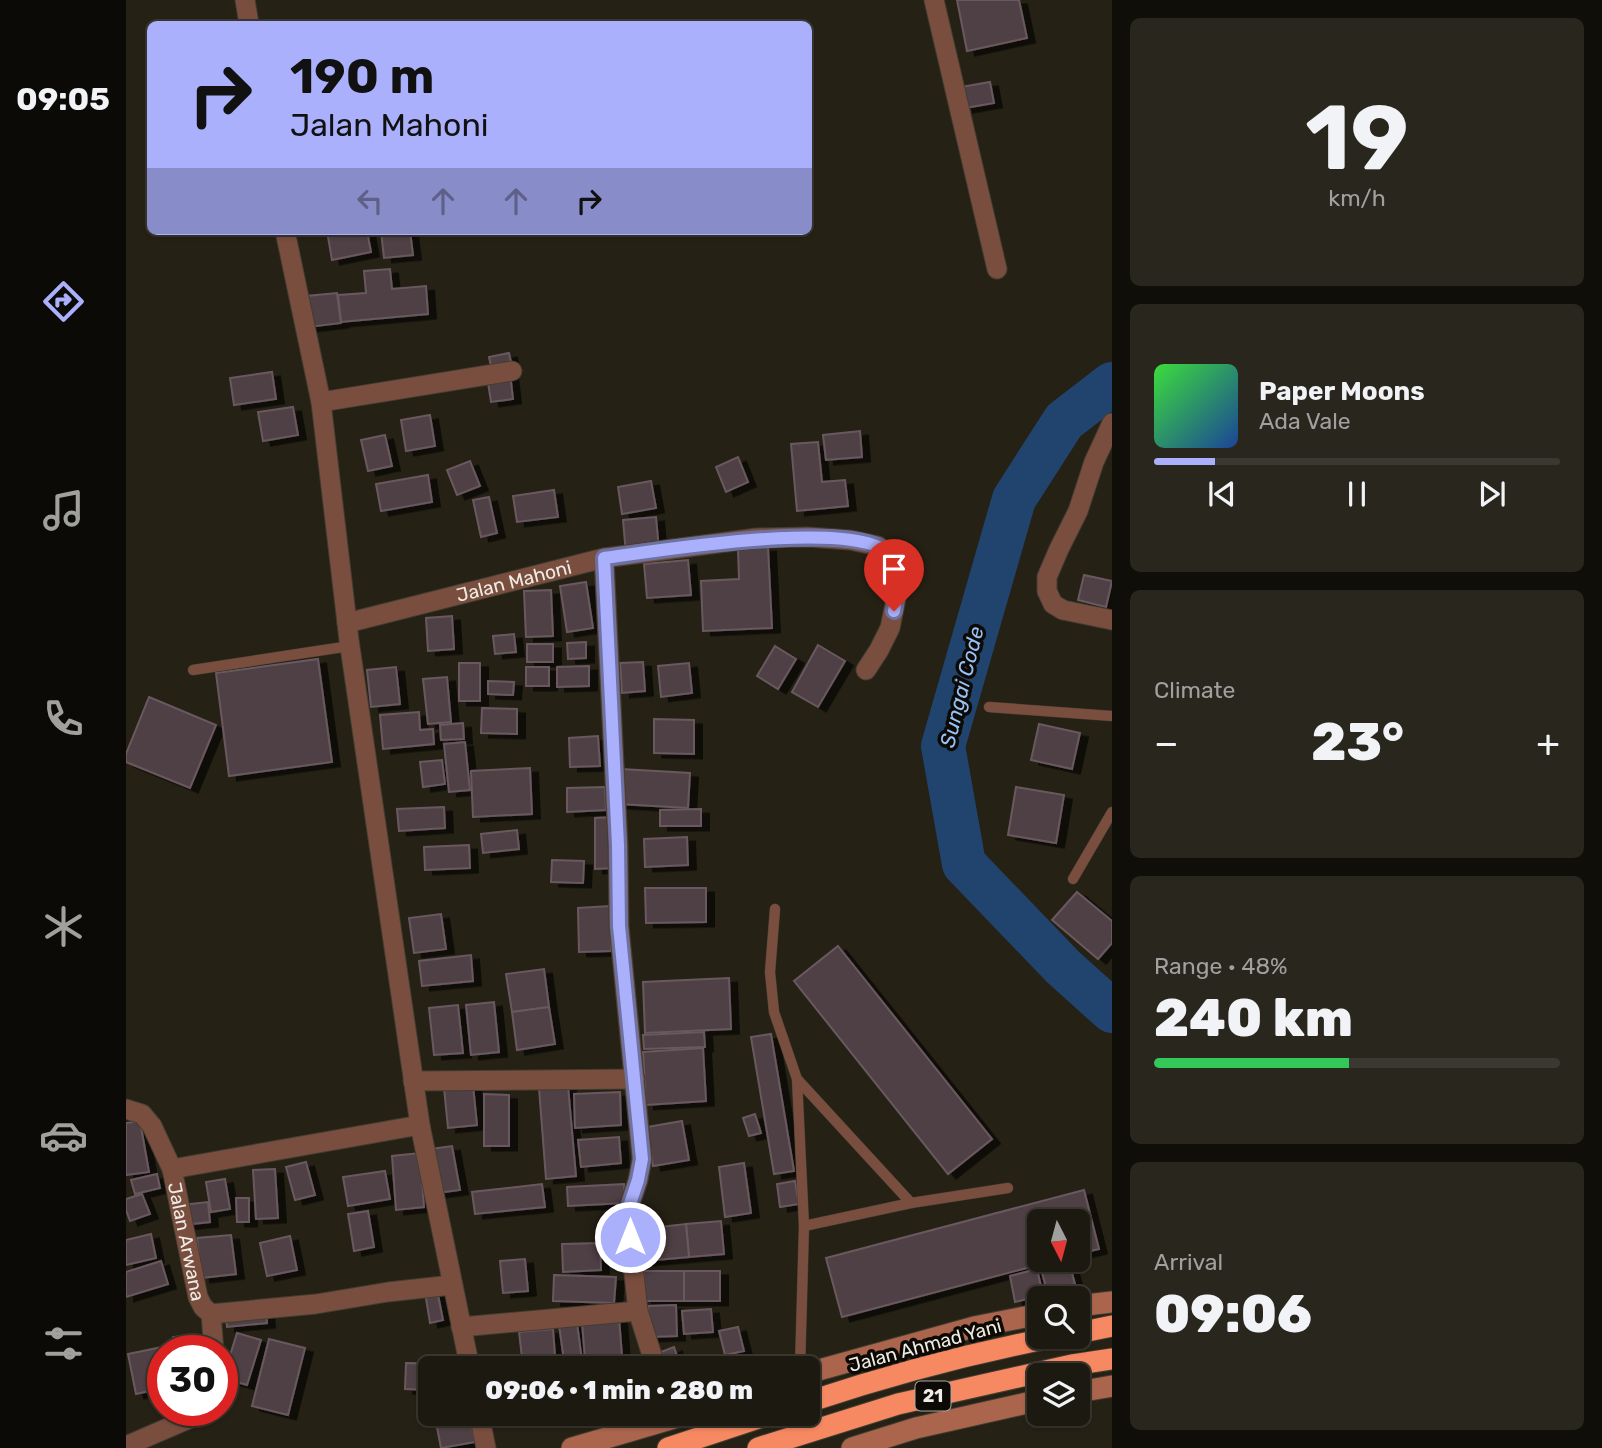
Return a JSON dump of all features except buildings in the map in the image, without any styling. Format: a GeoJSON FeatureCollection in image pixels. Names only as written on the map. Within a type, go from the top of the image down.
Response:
{"type":"FeatureCollection","features":[{"type":"Feature","properties":{"kind":"highway"},"geometry":{"type":"LineString","coordinates":[[1090,1330],[1112,1326]]}},
{"type":"Feature","properties":{"kind":"highway","name":"Jalan Ahmad Yani"},"geometry":{"type":"LineString","coordinates":[[820,1398],[869,1382],[1027,1342]]}},
{"type":"Feature","properties":{"kind":"highway","name":"21"},"geometry":{"type":"LineString","coordinates":[[758,1448],[898,1404],[1072,1365],[1112,1359]]}},
{"type":"Feature","properties":{"kind":"highway"},"geometry":{"type":"LineString","coordinates":[[668,1448],[735,1426]]}},
{"type":"Feature","properties":{"kind":"street"},"geometry":{"type":"LineString","coordinates":[[245,0],[248,21]]}},
{"type":"Feature","properties":{"kind":"street"},"geometry":{"type":"LineString","coordinates":[[934,0],[997,269]]}},
{"type":"Feature","properties":{"kind":"street"},"geometry":{"type":"LineString","coordinates":[[286,235],[321,402],[347,624],[413,1081],[467,1356]]}},
{"type":"Feature","properties":{"kind":"street"},"geometry":{"type":"LineString","coordinates":[[321,402],[512,371]]}},
{"type":"Feature","properties":{"kind":"street"},"geometry":{"type":"LineString","coordinates":[[1112,423],[1094,463],[1078,511],[1047,577],[1047,591],[1053,604],[1063,610],[1112,620]]}},
{"type":"Feature","properties":{"kind":"street","name":"Jalan Mahoni"},"geometry":{"type":"LineString","coordinates":[[347,624],[604,558],[757,538],[850,540],[878,546],[892,557],[897,574],[897,594],[890,628],[866,670]]}},
{"type":"Feature","properties":{"kind":"street"},"geometry":{"type":"LineString","coordinates":[[604,558],[618,831],[619,926],[642,1159],[630,1204],[629,1223],[638,1311],[652,1356]]}},
{"type":"Feature","properties":{"kind":"street"},"geometry":{"type":"LineString","coordinates":[[413,1081],[635,1079]]}},
{"type":"Feature","properties":{"kind":"street","name":"Jalan Arwana"},"geometry":{"type":"LineString","coordinates":[[126,1109],[142,1114],[152,1126],[172,1169],[198,1297],[203,1307],[211,1314],[213,1335]]}},
{"type":"Feature","properties":{"kind":"street"},"geometry":{"type":"LineString","coordinates":[[172,1169],[421,1125]]}},
{"type":"Feature","properties":{"kind":"street"},"geometry":{"type":"LineString","coordinates":[[211,1314],[316,1304],[452,1285]]}},
{"type":"Feature","properties":{"kind":"street"},"geometry":{"type":"LineString","coordinates":[[1090,1305],[1112,1302]]}},
{"type":"Feature","properties":{"kind":"street"},"geometry":{"type":"LineString","coordinates":[[461,1327],[638,1311]]}},
{"type":"Feature","properties":{"kind":"street"},"geometry":{"type":"LineString","coordinates":[[820,1370],[974,1327],[1027,1317]]}},
{"type":"Feature","properties":{"kind":"street"},"geometry":{"type":"LineString","coordinates":[[1090,1390],[1112,1386]]}},
{"type":"Feature","properties":{"kind":"street"},"geometry":{"type":"LineString","coordinates":[[852,1448],[916,1428],[1027,1402]]}},
{"type":"Feature","properties":{"kind":"street"},"geometry":{"type":"LineString","coordinates":[[126,1446],[172,1426]]}},
{"type":"Feature","properties":{"kind":"street"},"geometry":{"type":"LineString","coordinates":[[481,1426],[486,1448]]}},
{"type":"Feature","properties":{"kind":"street"},"geometry":{"type":"LineString","coordinates":[[572,1448],[644,1426]]}},
{"type":"Feature","properties":{"kind":"lane"},"geometry":{"type":"LineString","coordinates":[[193,670],[350,646]]}},
{"type":"Feature","properties":{"kind":"lane"},"geometry":{"type":"LineString","coordinates":[[989,707],[1112,716]]}},
{"type":"Feature","properties":{"kind":"lane"},"geometry":{"type":"LineString","coordinates":[[1073,879],[1112,812]]}},
{"type":"Feature","properties":{"kind":"lane"},"geometry":{"type":"LineString","coordinates":[[775,909],[770,972],[774,1012],[797,1079],[804,1226],[800,1356]]}},
{"type":"Feature","properties":{"kind":"lane"},"geometry":{"type":"LineString","coordinates":[[797,1079],[911,1203]]}},
{"type":"Feature","properties":{"kind":"lane"},"geometry":{"type":"LineString","coordinates":[[804,1226],[911,1203],[1008,1188]]}},
{"type":"Feature","properties":{"kind":"waterway","name":"Sungai Code"},"geometry":{"type":"LineString","coordinates":[[1112,384],[1064,421],[1014,499],[943,746],[964,864],[1063,967],[1112,1011]]}},
{"type":"Feature","properties":{"kind":"route"},"geometry":{"type":"LineString","coordinates":[[630,1237],[630,1204],[642,1159],[619,926],[618,845],[604,558],[757,538],[850,540],[878,546],[892,557],[897,574],[894,611]]}}]}
